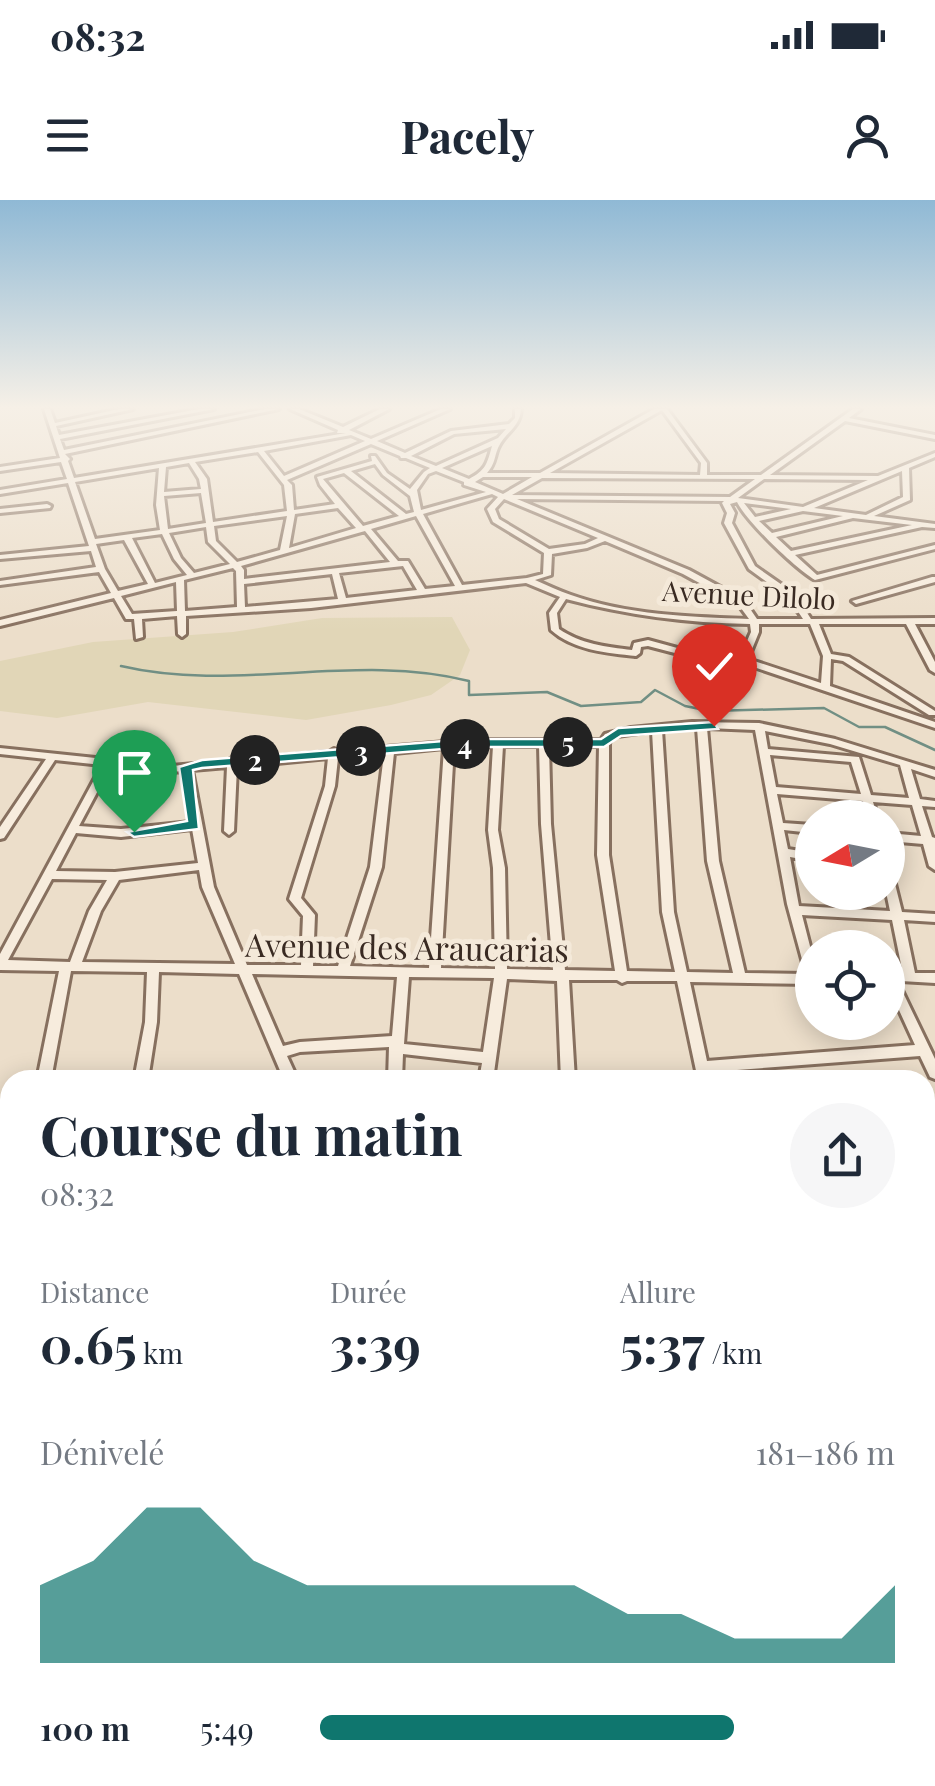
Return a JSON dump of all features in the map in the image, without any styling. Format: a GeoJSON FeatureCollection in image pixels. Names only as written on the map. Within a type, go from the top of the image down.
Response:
{"type":"FeatureCollection","features":[{"type":"Feature","properties":{"kind":"street"},"geometry":{"type":"LineString","coordinates":[[0,492],[55,483]]}},
{"type":"Feature","properties":{"kind":"street"},"geometry":{"type":"LineString","coordinates":[[75,483],[101,569],[126,616],[343,602],[527,580],[547,575],[548,552]]}},
{"type":"Feature","properties":{"kind":"street"},"geometry":{"type":"LineString","coordinates":[[161,483],[160,517],[174,556],[193,576]]}},
{"type":"Feature","properties":{"kind":"street"},"geometry":{"type":"LineString","coordinates":[[203,483],[212,542],[236,566],[241,582],[241,610]]}},
{"type":"Feature","properties":{"kind":"street"},"geometry":{"type":"LineString","coordinates":[[284,552],[290,516],[286,483]]}},
{"type":"Feature","properties":{"kind":"street"},"geometry":{"type":"LineString","coordinates":[[324,483],[336,496],[337,506],[396,564]]}},
{"type":"Feature","properties":{"kind":"street"},"geometry":{"type":"LineString","coordinates":[[362,483],[406,517]]}},
{"type":"Feature","properties":{"kind":"street"},"geometry":{"type":"LineString","coordinates":[[400,483],[412,494],[419,513],[448,558],[460,589]]}},
{"type":"Feature","properties":{"kind":"street"},"geometry":{"type":"LineString","coordinates":[[412,494],[418,483]]}},
{"type":"Feature","properties":{"kind":"street"},"geometry":{"type":"LineString","coordinates":[[467,483],[710,584],[746,606],[755,632],[743,660]]}},
{"type":"Feature","properties":{"kind":"street"},"geometry":{"type":"LineString","coordinates":[[529,483],[493,504],[492,516],[548,552],[587,546],[605,538]]}},
{"type":"Feature","properties":{"kind":"street"},"geometry":{"type":"LineString","coordinates":[[728,499],[752,483]]}},
{"type":"Feature","properties":{"kind":"street"},"geometry":{"type":"LineString","coordinates":[[753,520],[807,508],[867,483]]}},
{"type":"Feature","properties":{"kind":"street"},"geometry":{"type":"LineString","coordinates":[[769,536],[862,516],[908,498],[907,483]]}},
{"type":"Feature","properties":{"kind":"street"},"geometry":{"type":"LineString","coordinates":[[160,494],[204,491]]}},
{"type":"Feature","properties":{"kind":"street"},"geometry":{"type":"LineString","coordinates":[[0,623],[236,566],[489,493]]}},
{"type":"Feature","properties":{"kind":"street"},"geometry":{"type":"LineString","coordinates":[[503,497],[728,499],[924,524]]}},
{"type":"Feature","properties":{"kind":"street"},"geometry":{"type":"LineString","coordinates":[[728,499],[728,524],[752,567],[792,596],[810,620],[827,656],[826,686]]}},
{"type":"Feature","properties":{"kind":"street"},"geometry":{"type":"LineString","coordinates":[[739,500],[769,536],[818,578],[935,548]]}},
{"type":"Feature","properties":{"kind":"street"},"geometry":{"type":"LineString","coordinates":[[0,511],[47,506]]}},
{"type":"Feature","properties":{"kind":"street"},"geometry":{"type":"LineString","coordinates":[[0,557],[337,506]]}},
{"type":"Feature","properties":{"kind":"street"},"geometry":{"type":"LineString","coordinates":[[788,554],[935,523]]}},
{"type":"Feature","properties":{"kind":"street"},"geometry":{"type":"LineString","coordinates":[[127,537],[153,587]]}},
{"type":"Feature","properties":{"kind":"street"},"geometry":{"type":"LineString","coordinates":[[241,582],[408,564],[424,593]]}},
{"type":"Feature","properties":{"kind":"street"},"geometry":{"type":"LineString","coordinates":[[0,584],[101,569]]}},
{"type":"Feature","properties":{"kind":"street"},"geometry":{"type":"LineString","coordinates":[[335,572],[343,602]]}},
{"type":"Feature","properties":{"kind":"street"},"geometry":{"type":"LineString","coordinates":[[856,600],[935,579]]}},
{"type":"Feature","properties":{"kind":"street"},"geometry":{"type":"LineString","coordinates":[[180,580],[182,634]]}},
{"type":"Feature","properties":{"kind":"street"},"geometry":{"type":"LineString","coordinates":[[527,580],[562,599],[553,614],[555,630],[562,636],[615,653],[636,654],[636,647],[644,643],[723,668],[731,658],[743,660],[931,718]]}},
{"type":"Feature","properties":{"kind":"street","name":"Avenue Dilolo"},"geometry":{"type":"LineString","coordinates":[[562,599],[686,617],[935,621]]}},
{"type":"Feature","properties":{"kind":"street"},"geometry":{"type":"LineString","coordinates":[[138,616],[139,637]]}},
{"type":"Feature","properties":{"kind":"street"},"geometry":{"type":"LineString","coordinates":[[909,621],[935,670]]}},
{"type":"Feature","properties":{"kind":"street"},"geometry":{"type":"LineString","coordinates":[[827,656],[846,659],[931,718]]}},
{"type":"Feature","properties":{"kind":"street"},"geometry":{"type":"LineString","coordinates":[[702,726],[713,861],[740,978]]}},
{"type":"Feature","properties":{"kind":"street"},"geometry":{"type":"LineString","coordinates":[[759,726],[795,900]]}},
{"type":"Feature","properties":{"kind":"street"},"geometry":{"type":"LineString","coordinates":[[3,755],[186,767],[334,752],[606,739],[657,728],[759,726],[808,732],[935,774]]}},
{"type":"Feature","properties":{"kind":"street"},"geometry":{"type":"LineString","coordinates":[[657,728],[664,880],[680,978],[702,1070]]}},
{"type":"Feature","properties":{"kind":"street"},"geometry":{"type":"LineString","coordinates":[[606,739],[604,858],[622,978]]}},
{"type":"Feature","properties":{"kind":"street"},"geometry":{"type":"LineString","coordinates":[[544,742],[546,824],[567,1070]]}},
{"type":"Feature","properties":{"kind":"street"},"geometry":{"type":"LineString","coordinates":[[486,1070],[501,976],[499,877],[493,830],[498,743]]}},
{"type":"Feature","properties":{"kind":"street"},"geometry":{"type":"LineString","coordinates":[[436,974],[448,745]]}},
{"type":"Feature","properties":{"kind":"street"},"geometry":{"type":"LineString","coordinates":[[342,972],[376,867],[389,750]]}},
{"type":"Feature","properties":{"kind":"street"},"geometry":{"type":"LineString","coordinates":[[307,971],[309,915],[295,898],[330,786],[334,752]]}},
{"type":"Feature","properties":{"kind":"street"},"geometry":{"type":"LineString","coordinates":[[765,752],[854,759],[868,798]]}},
{"type":"Feature","properties":{"kind":"street"},"geometry":{"type":"LineString","coordinates":[[0,835],[51,758]]}},
{"type":"Feature","properties":{"kind":"street"},"geometry":{"type":"LineString","coordinates":[[229,831],[232,762]]}},
{"type":"Feature","properties":{"kind":"street"},"geometry":{"type":"LineString","coordinates":[[904,763],[935,866]]}},
{"type":"Feature","properties":{"kind":"street"},"geometry":{"type":"LineString","coordinates":[[0,965],[52,875],[108,764]]}},
{"type":"Feature","properties":{"kind":"street"},"geometry":{"type":"LineString","coordinates":[[186,767],[202,866],[287,1070]]}},
{"type":"Feature","properties":{"kind":"street"},"geometry":{"type":"LineString","coordinates":[[774,790],[935,804]]}},
{"type":"Feature","properties":{"kind":"street"},"geometry":{"type":"LineString","coordinates":[[73,829],[121,832],[194,825]]}},
{"type":"Feature","properties":{"kind":"street"},"geometry":{"type":"LineString","coordinates":[[781,826],[795,828]]}},
{"type":"Feature","properties":{"kind":"street"},"geometry":{"type":"LineString","coordinates":[[905,839],[930,840]]}},
{"type":"Feature","properties":{"kind":"street"},"geometry":{"type":"LineString","coordinates":[[786,853],[795,854]]}},
{"type":"Feature","properties":{"kind":"street"},"geometry":{"type":"LineString","coordinates":[[52,875],[115,876],[202,866]]}},
{"type":"Feature","properties":{"kind":"street"},"geometry":{"type":"LineString","coordinates":[[46,1070],[70,967],[115,876]]}},
{"type":"Feature","properties":{"kind":"street"},"geometry":{"type":"LineString","coordinates":[[801,930],[797,910],[935,918]]}},
{"type":"Feature","properties":{"kind":"street"},"geometry":{"type":"LineString","coordinates":[[896,910],[910,978]]}},
{"type":"Feature","properties":{"kind":"street","name":"Avenue des Araucarias"},"geometry":{"type":"LineString","coordinates":[[0,965],[562,978],[795,977]]}},
{"type":"Feature","properties":{"kind":"street"},"geometry":{"type":"LineString","coordinates":[[143,1070],[152,968]]}},
{"type":"Feature","properties":{"kind":"street"},"geometry":{"type":"LineString","coordinates":[[395,1070],[403,973]]}},
{"type":"Feature","properties":{"kind":"street"},"geometry":{"type":"LineString","coordinates":[[905,978],[935,978]]}},
{"type":"Feature","properties":{"kind":"street"},"geometry":{"type":"LineString","coordinates":[[773,1070],[930,1061],[905,1010]]}},
{"type":"Feature","properties":{"kind":"street"},"geometry":{"type":"LineString","coordinates":[[279,1053],[300,1046],[395,1044],[487,1058]]}},
{"type":"Feature","properties":{"kind":"shaded area"},"geometry":{"type":"Polygon","coordinates":[[[452,617],[470,650],[460,675],[431,695],[391,705],[306,720],[148,702],[57,718],[0,711],[0,661],[93,642],[233,632],[322,618],[452,617]]]}},
{"type":"Feature","properties":{"kind":"waterway"},"geometry":{"type":"LineString","coordinates":[[121,666],[208,676],[383,670],[426,673],[469,681],[469,695],[547,692],[581,706],[641,702],[655,690],[685,706],[710,711],[824,708],[859,727],[885,727],[935,750]]}},
{"type":"Feature","properties":{"kind":"route"},"geometry":{"type":"LineString","coordinates":[[134,832],[194,825],[186,767],[202,764],[469,743],[604,743],[608,736],[618,732],[714,726]]}}]}
